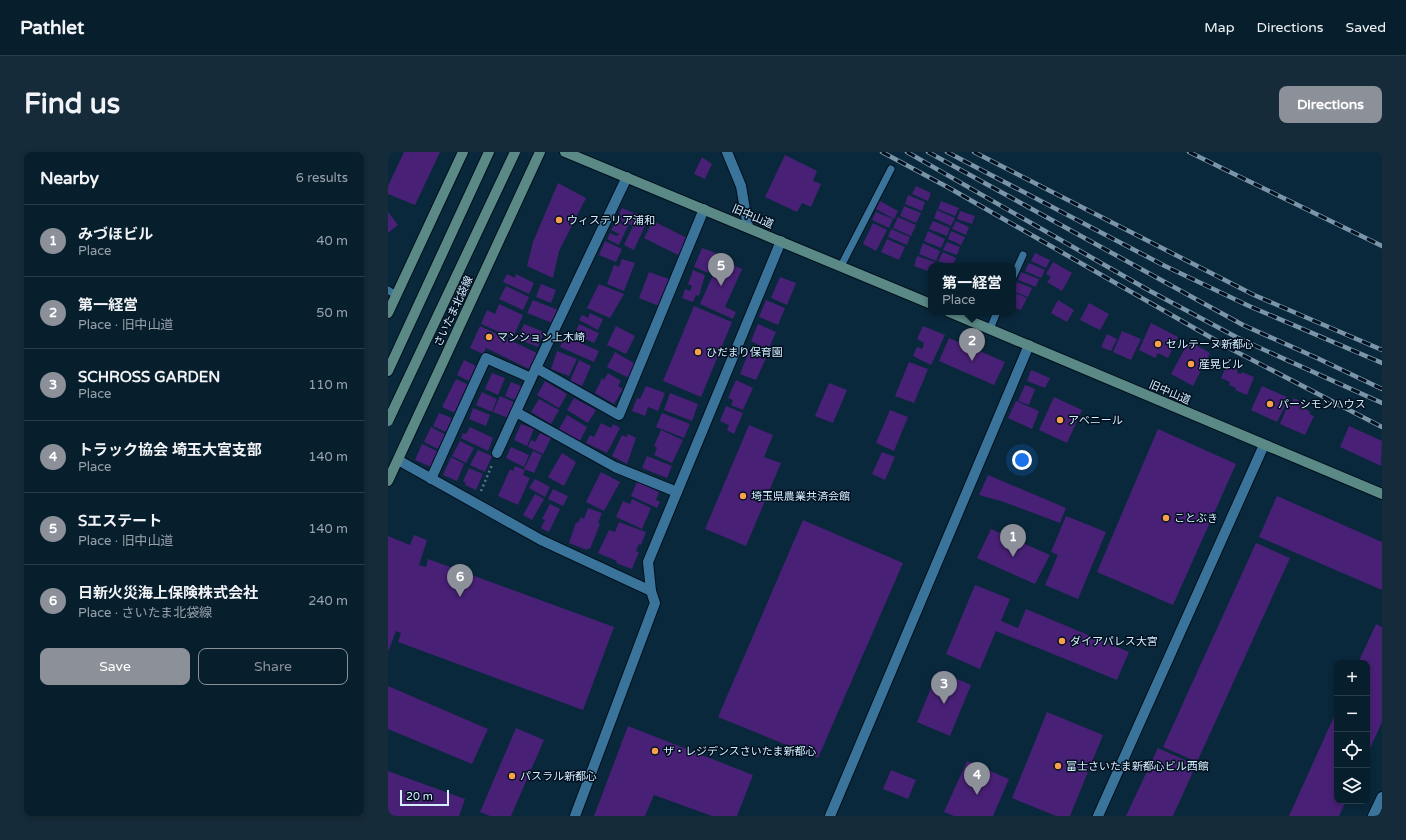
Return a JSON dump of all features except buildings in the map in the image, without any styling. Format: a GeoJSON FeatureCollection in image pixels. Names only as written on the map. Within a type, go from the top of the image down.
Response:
{"type":"FeatureCollection","features":[{"type":"Feature","properties":{"kind":"main road"},"geometry":{"type":"LineString","coordinates":[[388,313],[392,292],[463,152]]}},
{"type":"Feature","properties":{"kind":"main road"},"geometry":{"type":"LineString","coordinates":[[388,371],[489,152]]}},
{"type":"Feature","properties":{"kind":"main road","name":"さいたま北袋線"},"geometry":{"type":"LineString","coordinates":[[388,421],[515,152]]}},
{"type":"Feature","properties":{"kind":"main road","name":"さいたま北袋線"},"geometry":{"type":"LineString","coordinates":[[388,481],[540,152]]}},
{"type":"Feature","properties":{"kind":"main road","name":"旧中山道"},"geometry":{"type":"LineString","coordinates":[[565,152],[928,303]]}},
{"type":"Feature","properties":{"kind":"main road","name":"旧中山道"},"geometry":{"type":"LineString","coordinates":[[956,315],[1382,494]]}},
{"type":"Feature","properties":{"kind":"street"},"geometry":{"type":"LineString","coordinates":[[727,152],[741,186],[748,227]]}},
{"type":"Feature","properties":{"kind":"street"},"geometry":{"type":"LineString","coordinates":[[497,453],[627,177]]}},
{"type":"Feature","properties":{"kind":"street"},"geometry":{"type":"LineString","coordinates":[[536,368],[619,415],[704,209]]}},
{"type":"Feature","properties":{"kind":"street"},"geometry":{"type":"LineString","coordinates":[[575,816],[655,603],[651,591],[648,562],[781,241]]}},
{"type":"Feature","properties":{"kind":"street"},"geometry":{"type":"LineString","coordinates":[[830,816],[1029,345]]}},
{"type":"Feature","properties":{"kind":"street"},"geometry":{"type":"LineString","coordinates":[[431,479],[486,358],[531,378]]}},
{"type":"Feature","properties":{"kind":"street"},"geometry":{"type":"LineString","coordinates":[[516,412],[615,467],[677,492]]}},
{"type":"Feature","properties":{"kind":"street"},"geometry":{"type":"LineString","coordinates":[[1098,816],[1264,445]]}},
{"type":"Feature","properties":{"kind":"street"},"geometry":{"type":"LineString","coordinates":[[398,460],[541,540],[651,591]]}},
{"type":"Feature","properties":{"kind":"street"},"geometry":{"type":"LineString","coordinates":[[1373,816],[1382,797]]}},
{"type":"Feature","properties":{"kind":"lane"},"geometry":{"type":"LineString","coordinates":[[842,266],[891,169]]}},
{"type":"Feature","properties":{"kind":"lane"},"geometry":{"type":"LineString","coordinates":[[1016,270],[1023,255]]}},
{"type":"Feature","properties":{"kind":"lane"},"geometry":{"type":"LineString","coordinates":[[990,329],[996,315]]}},
{"type":"Feature","properties":{"kind":"path"},"geometry":{"type":"LineString","coordinates":[[475,503],[497,453]]}},
{"type":"Feature","properties":{"kind":"railway"},"geometry":{"type":"LineString","coordinates":[[882,152],[951,189],[1231,349],[1382,427]]}},
{"type":"Feature","properties":{"kind":"railway"},"geometry":{"type":"LineString","coordinates":[[907,152],[1150,291],[1238,338],[1382,403]]}},
{"type":"Feature","properties":{"kind":"railway"},"geometry":{"type":"LineString","coordinates":[[928,152],[1243,325],[1382,389]]}},
{"type":"Feature","properties":{"kind":"railway"},"geometry":{"type":"LineString","coordinates":[[947,152],[1165,266],[1249,306],[1382,363]]}},
{"type":"Feature","properties":{"kind":"railway"},"geometry":{"type":"LineString","coordinates":[[974,152],[1254,295],[1382,350]]}},
{"type":"Feature","properties":{"kind":"railway"},"geometry":{"type":"LineString","coordinates":[[1189,152],[1382,246]]}},
{"type":"Feature","properties":{"kind":"place","name":"ウィステリア浦和"},"geometry":{"type":"Point","coordinates":[559,220]}},
{"type":"Feature","properties":{"kind":"place","name":"Sエステート"},"geometry":{"type":"Point","coordinates":[721,286]}},
{"type":"Feature","properties":{"kind":"place","name":"マンション上木崎"},"geometry":{"type":"Point","coordinates":[489,337]}},
{"type":"Feature","properties":{"kind":"place","name":"セルテーヌ新都心"},"geometry":{"type":"Point","coordinates":[1158,344]}},
{"type":"Feature","properties":{"kind":"place","name":"ひだまり保育園"},"geometry":{"type":"Point","coordinates":[698,352]}},
{"type":"Feature","properties":{"kind":"place","name":"第一経営"},"geometry":{"type":"Point","coordinates":[972,361]}},
{"type":"Feature","properties":{"kind":"place","name":"産晃ビル"},"geometry":{"type":"Point","coordinates":[1191,364]}},
{"type":"Feature","properties":{"kind":"place","name":"パーシモンハウス"},"geometry":{"type":"Point","coordinates":[1270,404]}},
{"type":"Feature","properties":{"kind":"place","name":"アベニール"},"geometry":{"type":"Point","coordinates":[1060,420]}},
{"type":"Feature","properties":{"kind":"place","name":"埼玉県農業共済会館"},"geometry":{"type":"Point","coordinates":[743,496]}},
{"type":"Feature","properties":{"kind":"place","name":"ことぶき"},"geometry":{"type":"Point","coordinates":[1166,518]}},
{"type":"Feature","properties":{"kind":"place","name":"みづほビル"},"geometry":{"type":"Point","coordinates":[1013,557]}},
{"type":"Feature","properties":{"kind":"place","name":"日新火災海上保険株式会社"},"geometry":{"type":"Point","coordinates":[460,597]}},
{"type":"Feature","properties":{"kind":"place","name":"ダイアパレス大宮"},"geometry":{"type":"Point","coordinates":[1062,641]}},
{"type":"Feature","properties":{"kind":"place","name":"SCHROSS GARDEN"},"geometry":{"type":"Point","coordinates":[944,704]}},
{"type":"Feature","properties":{"kind":"place","name":"ザ・レジデンスさいたま新都心"},"geometry":{"type":"Point","coordinates":[655,751]}},
{"type":"Feature","properties":{"kind":"place","name":"富士さいたま新都心ビル西館"},"geometry":{"type":"Point","coordinates":[1058,766]}},
{"type":"Feature","properties":{"kind":"place","name":"パスラル新都心"},"geometry":{"type":"Point","coordinates":[512,776]}},
{"type":"Feature","properties":{"kind":"place","name":"トラック協会 埼玉大宮支部"},"geometry":{"type":"Point","coordinates":[977,795]}}]}
